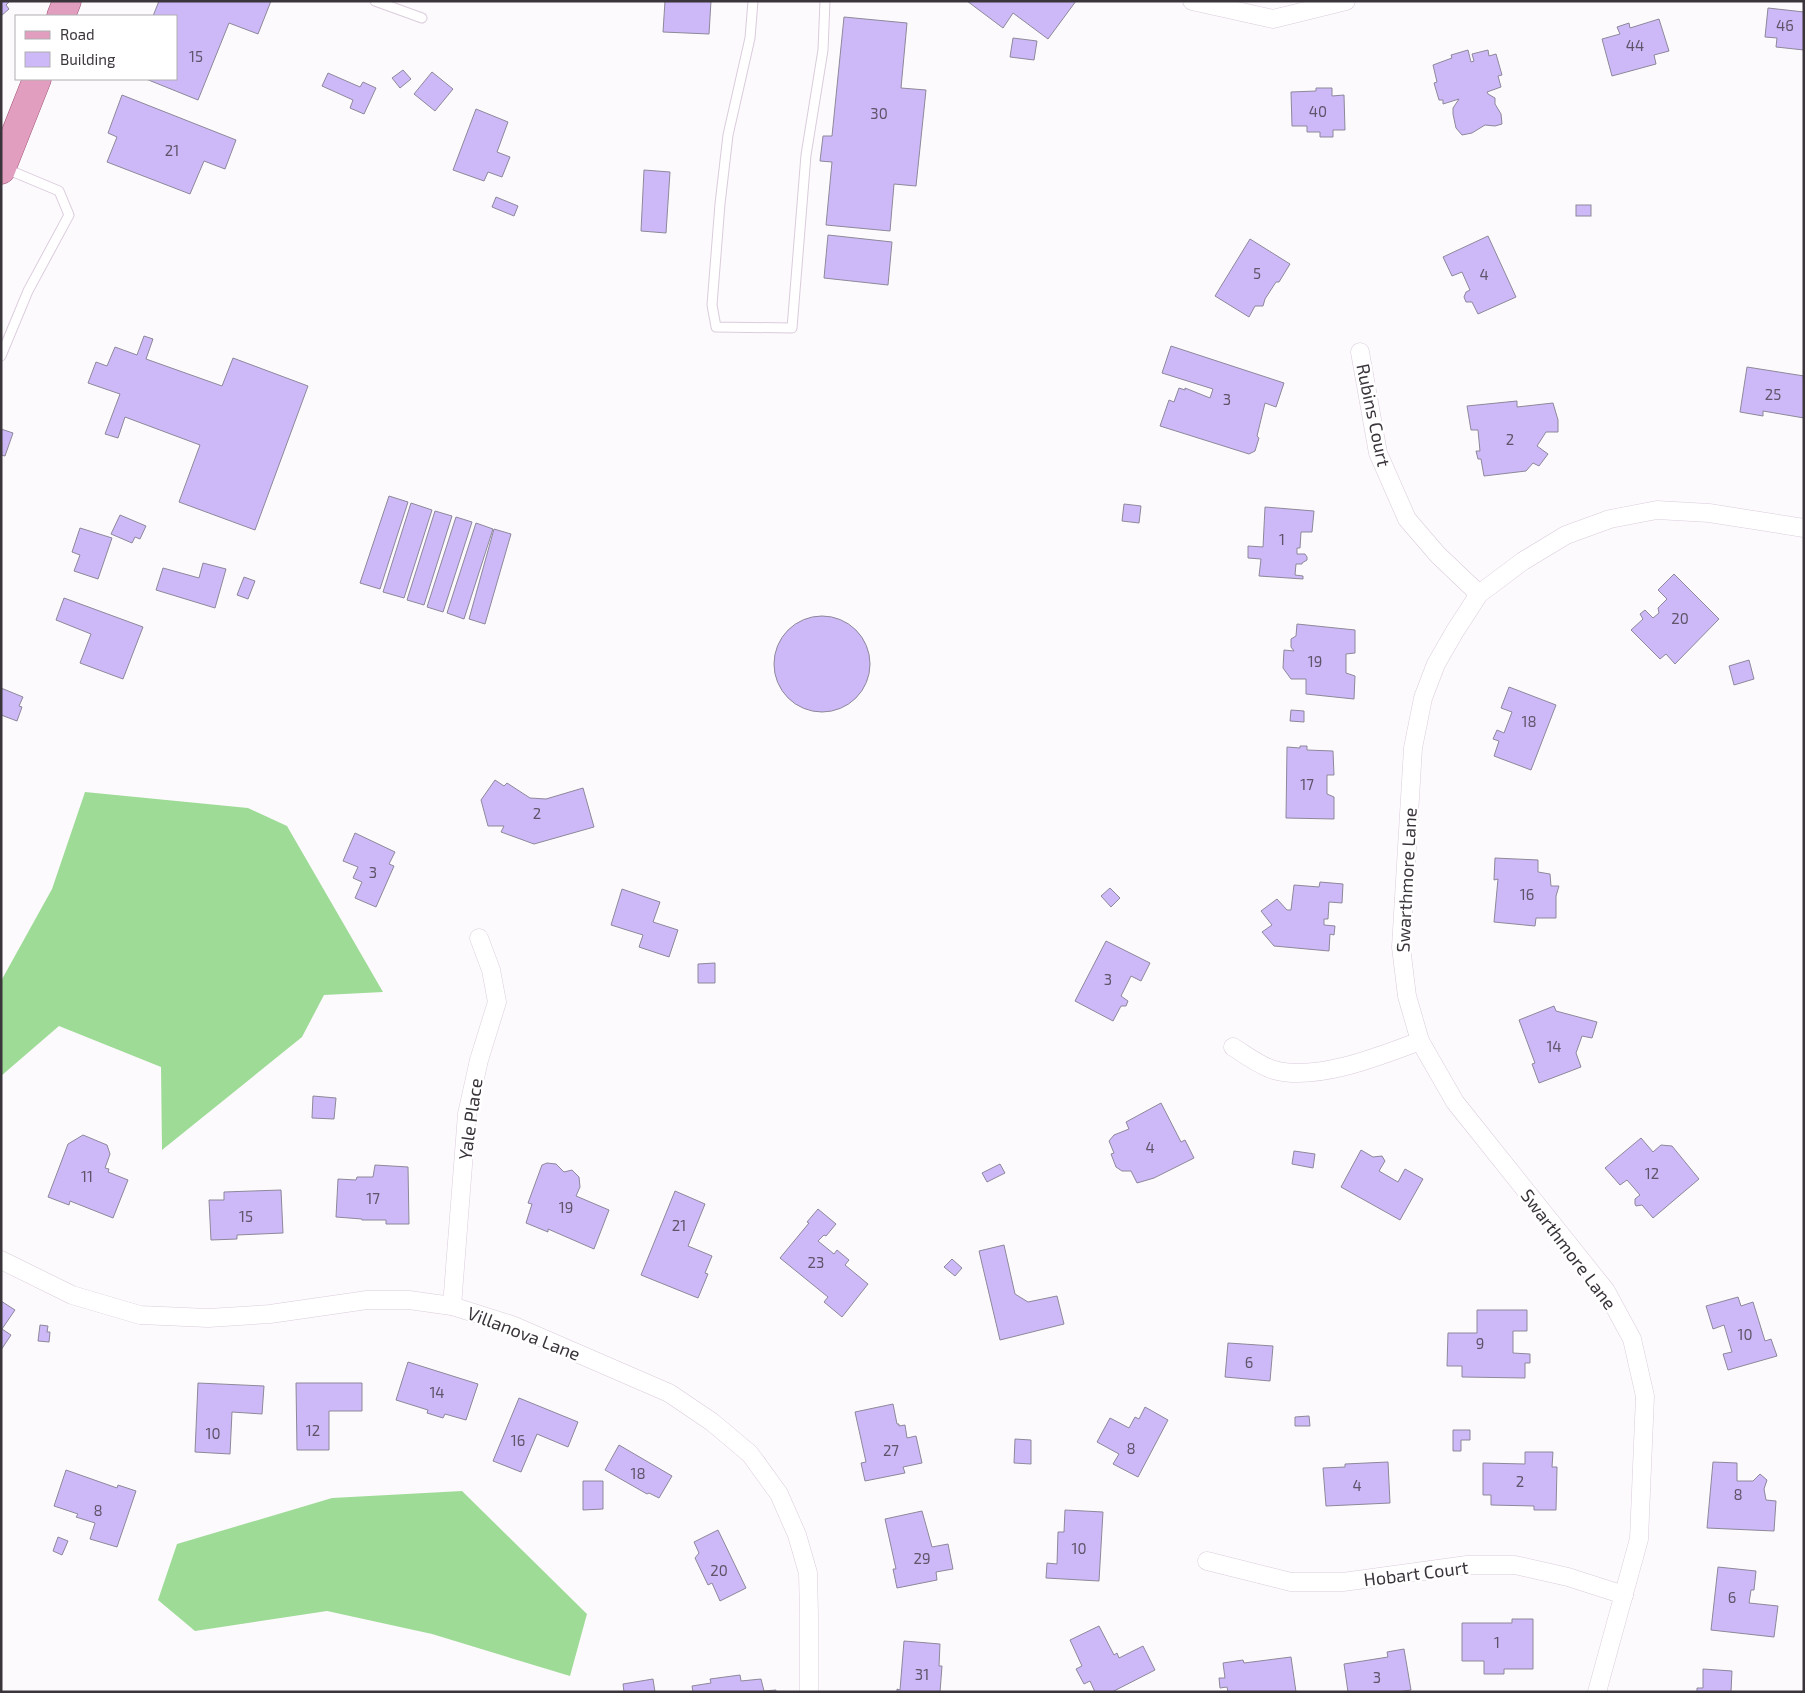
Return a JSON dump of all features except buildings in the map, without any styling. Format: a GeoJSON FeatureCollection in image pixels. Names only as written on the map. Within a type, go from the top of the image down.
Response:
{"type":"FeatureCollection","features":[{"type":"Feature","properties":{"kind":"main road"},"geometry":{"type":"LineString","coordinates":[[61,15],[67,1]]}},
{"type":"Feature","properties":{"kind":"main road"},"geometry":{"type":"LineString","coordinates":[[2,169],[37,80]]}},
{"type":"Feature","properties":{"kind":"street"},"geometry":{"type":"LineString","coordinates":[[1192,1],[1273,19],[1346,1]]}},
{"type":"Feature","properties":{"kind":"street","name":"Rubins Court"},"geometry":{"type":"LineString","coordinates":[[1360,352],[1378,453],[1407,520],[1438,555],[1479,594]]}},
{"type":"Feature","properties":{"kind":"street","name":"Swarthmore Lane"},"geometry":{"type":"LineString","coordinates":[[1597,1692],[1639,1539],[1645,1396],[1632,1339],[1606,1291],[1455,1102],[1420,1041],[1407,996],[1401,947],[1413,748],[1423,698],[1436,664],[1479,594],[1523,560],[1566,535],[1610,520],[1657,510],[1709,513],[1804,528]]}},
{"type":"Feature","properties":{"kind":"street","name":"Yale Place"},"geometry":{"type":"LineString","coordinates":[[452,1306],[467,1114],[479,1060],[497,1002],[491,970],[479,938]]}},
{"type":"Feature","properties":{"kind":"street"},"geometry":{"type":"LineString","coordinates":[[1234,1047],[1272,1070],[1293,1073],[1328,1070],[1368,1060],[1420,1041]]}},
{"type":"Feature","properties":{"kind":"street","name":"Villanova Lane"},"geometry":{"type":"LineString","coordinates":[[1,1260],[72,1295],[140,1314],[208,1318],[270,1314],[367,1300],[409,1300],[452,1306],[512,1325],[669,1393],[712,1422],[750,1454],[779,1494],[797,1535],[808,1573],[810,1615],[809,1692]]}},
{"type":"Feature","properties":{"kind":"street","name":"Hobart Court"},"geometry":{"type":"LineString","coordinates":[[1207,1561],[1291,1582],[1343,1582],[1467,1565],[1515,1565],[1568,1577],[1624,1595]]}},
{"type":"Feature","properties":{"kind":"lane"},"geometry":{"type":"LineString","coordinates":[[375,1],[422,18]]}},
{"type":"Feature","properties":{"kind":"lane"},"geometry":{"type":"LineString","coordinates":[[753,1],[750,38],[728,135],[712,305],[716,327],[792,328],[806,155],[823,50],[825,1]]}},
{"type":"Feature","properties":{"kind":"lane"},"geometry":{"type":"LineString","coordinates":[[1,356],[28,291],[69,214],[59,191],[2,169]]}},
{"type":"Feature","properties":{"kind":"green space"},"geometry":{"type":"Polygon","coordinates":[[[85,792],[248,808],[287,826],[383,992],[324,995],[302,1037],[162,1150],[161,1067],[59,1026],[1,1076],[1,981],[52,889],[85,792]]]}},
{"type":"Feature","properties":{"kind":"green space"},"geometry":{"type":"Polygon","coordinates":[[[462,1491],[587,1614],[570,1676],[432,1634],[327,1611],[195,1631],[158,1600],[177,1544],[332,1498],[462,1491]]]}}]}
